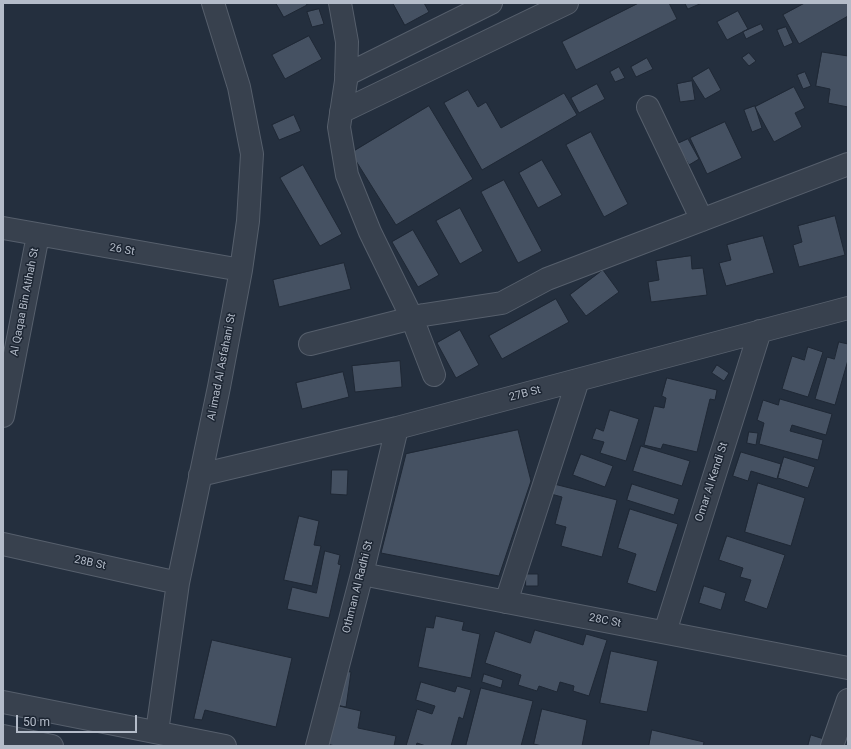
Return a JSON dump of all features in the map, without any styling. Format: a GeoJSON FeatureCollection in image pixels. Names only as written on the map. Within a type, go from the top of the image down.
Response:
{"type":"FeatureCollection","features":[{"type":"Feature","properties":{"kind":"street","name":"Al imad Al Asfahani St"},"geometry":{"type":"LineString","coordinates":[[157,732],[178,583],[242,270],[248,221],[252,154],[239,87],[213,3]]}},
{"type":"Feature","properties":{"kind":"street"},"geometry":{"type":"LineString","coordinates":[[340,3],[347,42],[346,75],[339,127],[347,175],[370,232],[412,318],[434,375]]}},
{"type":"Feature","properties":{"kind":"street"},"geometry":{"type":"LineString","coordinates":[[341,112],[566,3]]}},
{"type":"Feature","properties":{"kind":"street"},"geometry":{"type":"LineString","coordinates":[[346,75],[484,7],[490,40]]}},
{"type":"Feature","properties":{"kind":"street"},"geometry":{"type":"LineString","coordinates":[[648,107],[702,220]]}},
{"type":"Feature","properties":{"kind":"street"},"geometry":{"type":"LineString","coordinates":[[310,344],[412,318],[502,303],[547,279],[848,164]]}},
{"type":"Feature","properties":{"kind":"street","name":"26 St"},"geometry":{"type":"LineString","coordinates":[[3,228],[242,270]]}},
{"type":"Feature","properties":{"kind":"street","name":"Al Qaqaa Bin Atihah St"},"geometry":{"type":"LineString","coordinates":[[3,416],[38,235]]}},
{"type":"Feature","properties":{"kind":"street","name":"27B St"},"geometry":{"type":"LineString","coordinates":[[200,475],[397,428],[848,308]]}},
{"type":"Feature","properties":{"kind":"street","name":"Omar Al Kendi St"},"geometry":{"type":"LineString","coordinates":[[665,632],[760,331]]}},
{"type":"Feature","properties":{"kind":"street"},"geometry":{"type":"LineString","coordinates":[[506,602],[578,380]]}},
{"type":"Feature","properties":{"kind":"street","name":"Othman Al Radhi St"},"geometry":{"type":"LineString","coordinates":[[317,746],[362,574],[397,428]]}},
{"type":"Feature","properties":{"kind":"street","name":"28B St"},"geometry":{"type":"LineString","coordinates":[[3,544],[178,583]]}},
{"type":"Feature","properties":{"kind":"street","name":"28C St"},"geometry":{"type":"LineString","coordinates":[[362,574],[848,668]]}},
{"type":"Feature","properties":{"kind":"street"},"geometry":{"type":"LineString","coordinates":[[832,746],[848,700]]}},
{"type":"Feature","properties":{"kind":"street"},"geometry":{"type":"LineString","coordinates":[[3,702],[225,746]]}},
{"type":"Feature","properties":{"kind":"street"},"geometry":{"type":"LineString","coordinates":[[3,736],[52,746]]}},
{"type":"Feature","properties":{"kind":"building"},"geometry":{"type":"Polygon","coordinates":[[[276,3],[306,3],[307,5],[284,17],[276,3]]]}},
{"type":"Feature","properties":{"kind":"building"},"geometry":{"type":"Polygon","coordinates":[[[393,3],[424,3],[429,12],[405,25],[393,3]]]}},
{"type":"Feature","properties":{"kind":"building"},"geometry":{"type":"Polygon","coordinates":[[[639,3],[669,3],[677,19],[576,70],[562,42],[639,3]]]}},
{"type":"Feature","properties":{"kind":"building"},"geometry":{"type":"Polygon","coordinates":[[[685,3],[702,3],[688,9],[685,3]]]}},
{"type":"Feature","properties":{"kind":"building"},"geometry":{"type":"Polygon","coordinates":[[[805,3],[848,3],[848,16],[799,44],[783,15],[805,3]]]}},
{"type":"Feature","properties":{"kind":"building"},"geometry":{"type":"Polygon","coordinates":[[[319,9],[324,24],[312,27],[307,12],[319,9]]]}},
{"type":"Feature","properties":{"kind":"building"},"geometry":{"type":"Polygon","coordinates":[[[738,11],[748,29],[727,40],[717,22],[738,11]]]}},
{"type":"Feature","properties":{"kind":"building"},"geometry":{"type":"Polygon","coordinates":[[[761,24],[764,30],[746,39],[743,32],[761,24]]]}},
{"type":"Feature","properties":{"kind":"building"},"geometry":{"type":"Polygon","coordinates":[[[786,27],[793,43],[784,47],[777,30],[786,27]]]}},
{"type":"Feature","properties":{"kind":"building"},"geometry":{"type":"Polygon","coordinates":[[[309,36],[322,59],[285,79],[272,55],[309,36]]]}},
{"type":"Feature","properties":{"kind":"building"},"geometry":{"type":"Polygon","coordinates":[[[822,52],[848,56],[848,107],[828,103],[830,89],[816,86],[822,52]]]}},
{"type":"Feature","properties":{"kind":"building"},"geometry":{"type":"Polygon","coordinates":[[[749,53],[756,61],[749,66],[742,58],[749,53]]]}},
{"type":"Feature","properties":{"kind":"building"},"geometry":{"type":"Polygon","coordinates":[[[647,58],[653,69],[636,77],[631,67],[647,58]]]}},
{"type":"Feature","properties":{"kind":"building"},"geometry":{"type":"Polygon","coordinates":[[[619,67],[625,78],[615,82],[610,72],[619,67]]]}},
{"type":"Feature","properties":{"kind":"building"},"geometry":{"type":"Polygon","coordinates":[[[709,68],[721,90],[705,99],[692,78],[709,68]]]}},
{"type":"Feature","properties":{"kind":"building"},"geometry":{"type":"Polygon","coordinates":[[[805,72],[811,86],[803,89],[797,75],[805,72]]]}},
{"type":"Feature","properties":{"kind":"building"},"geometry":{"type":"Polygon","coordinates":[[[692,81],[695,100],[680,102],[677,84],[692,81]]]}},
{"type":"Feature","properties":{"kind":"building"},"geometry":{"type":"Polygon","coordinates":[[[597,84],[605,99],[579,113],[571,98],[597,84]]]}},
{"type":"Feature","properties":{"kind":"building"},"geometry":{"type":"Polygon","coordinates":[[[794,87],[805,108],[795,113],[802,127],[774,142],[755,107],[794,87]]]}},
{"type":"Feature","properties":{"kind":"building"},"geometry":{"type":"Polygon","coordinates":[[[468,90],[478,107],[486,102],[501,128],[564,93],[577,115],[482,170],[444,103],[468,90]]]}},
{"type":"Feature","properties":{"kind":"building"},"geometry":{"type":"Polygon","coordinates":[[[429,106],[473,179],[396,225],[351,153],[429,106]]]}},
{"type":"Feature","properties":{"kind":"building"},"geometry":{"type":"Polygon","coordinates":[[[755,106],[762,128],[752,132],[744,110],[755,106]]]}},
{"type":"Feature","properties":{"kind":"building"},"geometry":{"type":"Polygon","coordinates":[[[294,115],[301,131],[279,140],[272,125],[294,115]]]}},
{"type":"Feature","properties":{"kind":"building"},"geometry":{"type":"Polygon","coordinates":[[[725,122],[742,158],[707,174],[690,138],[725,122]]]}},
{"type":"Feature","properties":{"kind":"building"},"geometry":{"type":"Polygon","coordinates":[[[591,132],[628,204],[604,217],[566,145],[591,132]]]}},
{"type":"Feature","properties":{"kind":"building"},"geometry":{"type":"Polygon","coordinates":[[[688,139],[699,159],[689,165],[677,144],[688,139]]]}},
{"type":"Feature","properties":{"kind":"building"},"geometry":{"type":"Polygon","coordinates":[[[542,160],[562,195],[538,208],[519,173],[542,160]]]}},
{"type":"Feature","properties":{"kind":"building"},"geometry":{"type":"Polygon","coordinates":[[[303,165],[342,234],[320,246],[280,178],[303,165]]]}},
{"type":"Feature","properties":{"kind":"building"},"geometry":{"type":"Polygon","coordinates":[[[504,180],[542,251],[518,263],[481,192],[504,180]]]}},
{"type":"Feature","properties":{"kind":"building"},"geometry":{"type":"Polygon","coordinates":[[[460,208],[483,251],[460,264],[436,221],[460,208]]]}},
{"type":"Feature","properties":{"kind":"building"},"geometry":{"type":"Polygon","coordinates":[[[835,216],[845,255],[799,267],[793,245],[802,242],[798,226],[835,216]]]}},
{"type":"Feature","properties":{"kind":"building"},"geometry":{"type":"Polygon","coordinates":[[[413,230],[439,275],[418,287],[392,242],[413,230]]]}},
{"type":"Feature","properties":{"kind":"building"},"geometry":{"type":"Polygon","coordinates":[[[763,236],[774,273],[726,286],[719,263],[731,260],[727,245],[763,236]]]}},
{"type":"Feature","properties":{"kind":"building"},"geometry":{"type":"Polygon","coordinates":[[[691,256],[692,269],[703,268],[707,295],[651,302],[648,282],[659,280],[656,261],[691,256]]]}},
{"type":"Feature","properties":{"kind":"building"},"geometry":{"type":"Polygon","coordinates":[[[344,263],[351,289],[279,307],[273,280],[344,263]]]}},
{"type":"Feature","properties":{"kind":"building"},"geometry":{"type":"Polygon","coordinates":[[[603,270],[619,292],[586,316],[570,295],[603,270]]]}},
{"type":"Feature","properties":{"kind":"building"},"geometry":{"type":"Polygon","coordinates":[[[556,299],[569,322],[502,359],[489,336],[556,299]]]}},
{"type":"Feature","properties":{"kind":"building"},"geometry":{"type":"Polygon","coordinates":[[[460,330],[479,365],[456,378],[437,343],[460,330]]]}},
{"type":"Feature","properties":{"kind":"building"},"geometry":{"type":"Polygon","coordinates":[[[839,342],[848,344],[848,360],[835,405],[815,399],[827,357],[834,359],[839,342]]]}},
{"type":"Feature","properties":{"kind":"building"},"geometry":{"type":"Polygon","coordinates":[[[808,347],[823,352],[808,397],[782,389],[792,356],[804,360],[808,347]]]}},
{"type":"Feature","properties":{"kind":"building"},"geometry":{"type":"Polygon","coordinates":[[[400,361],[402,387],[355,392],[352,366],[400,361]]]}},
{"type":"Feature","properties":{"kind":"building"},"geometry":{"type":"Polygon","coordinates":[[[717,365],[729,373],[724,381],[712,373],[717,365]]]}},
{"type":"Feature","properties":{"kind":"building"},"geometry":{"type":"Polygon","coordinates":[[[343,372],[349,397],[302,409],[296,383],[343,372]]]}},
{"type":"Feature","properties":{"kind":"building"},"geometry":{"type":"Polygon","coordinates":[[[667,378],[717,390],[715,400],[710,399],[697,452],[663,444],[661,449],[644,445],[654,406],[664,408],[666,398],[662,396],[667,378]]]}},
{"type":"Feature","properties":{"kind":"building"},"geometry":{"type":"Polygon","coordinates":[[[780,399],[832,414],[826,435],[792,425],[790,431],[823,440],[818,460],[759,444],[764,423],[757,420],[763,400],[778,405],[780,399]]]}},
{"type":"Feature","properties":{"kind":"building"},"geometry":{"type":"Polygon","coordinates":[[[610,410],[639,419],[626,461],[600,453],[604,442],[592,439],[596,428],[603,431],[610,410]]]}},
{"type":"Feature","properties":{"kind":"building"},"geometry":{"type":"Polygon","coordinates":[[[518,430],[531,481],[499,576],[381,553],[406,454],[518,430]]]}},
{"type":"Feature","properties":{"kind":"building"},"geometry":{"type":"Polygon","coordinates":[[[749,432],[758,433],[756,445],[747,443],[749,432]]]}},
{"type":"Feature","properties":{"kind":"building"},"geometry":{"type":"Polygon","coordinates":[[[641,446],[690,461],[682,486],[633,471],[641,446]]]}},
{"type":"Feature","properties":{"kind":"building"},"geometry":{"type":"Polygon","coordinates":[[[741,452],[781,464],[777,479],[751,471],[748,481],[733,476],[741,452]]]}},
{"type":"Feature","properties":{"kind":"building"},"geometry":{"type":"Polygon","coordinates":[[[581,454],[613,466],[605,487],[573,475],[581,454]]]}},
{"type":"Feature","properties":{"kind":"building"},"geometry":{"type":"Polygon","coordinates":[[[784,457],[815,467],[808,488],[778,478],[784,457]]]}},
{"type":"Feature","properties":{"kind":"building"},"geometry":{"type":"Polygon","coordinates":[[[332,470],[348,470],[347,495],[331,494],[332,470]]]}},
{"type":"Feature","properties":{"kind":"building"},"geometry":{"type":"Polygon","coordinates":[[[758,483],[805,498],[791,546],[745,532],[758,483]]]}},
{"type":"Feature","properties":{"kind":"building"},"geometry":{"type":"Polygon","coordinates":[[[554,484],[617,500],[602,557],[561,546],[566,527],[555,524],[562,497],[551,494],[554,484]]]}},
{"type":"Feature","properties":{"kind":"building"},"geometry":{"type":"Polygon","coordinates":[[[632,484],[679,499],[674,515],[627,500],[632,484]]]}},
{"type":"Feature","properties":{"kind":"building"},"geometry":{"type":"Polygon","coordinates":[[[630,509],[678,524],[656,592],[627,583],[636,554],[618,548],[630,509]]]}},
{"type":"Feature","properties":{"kind":"building"},"geometry":{"type":"Polygon","coordinates":[[[299,516],[319,521],[314,545],[321,546],[312,586],[284,580],[299,516]]]}},
{"type":"Feature","properties":{"kind":"building"},"geometry":{"type":"Polygon","coordinates":[[[727,536],[785,555],[767,609],[744,601],[751,580],[740,577],[743,568],[719,560],[727,536]]]}},
{"type":"Feature","properties":{"kind":"building"},"geometry":{"type":"Polygon","coordinates":[[[325,551],[340,555],[338,564],[341,565],[329,618],[287,609],[292,587],[316,593],[325,551]]]}},
{"type":"Feature","properties":{"kind":"building"},"geometry":{"type":"Polygon","coordinates":[[[526,574],[538,574],[538,586],[526,586],[526,574]]]}},
{"type":"Feature","properties":{"kind":"building"},"geometry":{"type":"Polygon","coordinates":[[[704,586],[726,593],[721,610],[699,603],[704,586]]]}},
{"type":"Feature","properties":{"kind":"building"},"geometry":{"type":"Polygon","coordinates":[[[436,616],[464,622],[462,630],[480,634],[471,678],[418,667],[426,627],[433,628],[436,616]]]}},
{"type":"Feature","properties":{"kind":"building"},"geometry":{"type":"Polygon","coordinates":[[[535,630],[583,645],[586,634],[607,640],[589,696],[573,691],[574,686],[560,682],[557,692],[539,686],[537,691],[518,685],[521,675],[485,663],[495,631],[530,643],[535,630]]]}},
{"type":"Feature","properties":{"kind":"building"},"geometry":{"type":"Polygon","coordinates":[[[212,640],[292,658],[276,727],[205,710],[202,720],[194,719],[212,640]]]}},
{"type":"Feature","properties":{"kind":"building"},"geometry":{"type":"Polygon","coordinates":[[[611,651],[658,661],[647,712],[600,703],[611,651]]]}},
{"type":"Feature","properties":{"kind":"building"},"geometry":{"type":"Polygon","coordinates":[[[341,671],[351,672],[346,707],[336,705],[341,671]]]}},
{"type":"Feature","properties":{"kind":"building"},"geometry":{"type":"Polygon","coordinates":[[[484,674],[503,680],[501,688],[482,682],[484,674]]]}},
{"type":"Feature","properties":{"kind":"building"},"geometry":{"type":"Polygon","coordinates":[[[421,682],[455,692],[457,686],[471,690],[463,719],[459,717],[451,746],[426,746],[417,743],[416,746],[406,746],[417,709],[432,714],[435,706],[416,700],[421,682]]]}},
{"type":"Feature","properties":{"kind":"building"},"geometry":{"type":"Polygon","coordinates":[[[481,688],[533,701],[521,746],[466,746],[481,688]]]}},
{"type":"Feature","properties":{"kind":"building"},"geometry":{"type":"Polygon","coordinates":[[[335,705],[361,711],[358,728],[396,736],[394,746],[335,746],[327,744],[335,705]]]}},
{"type":"Feature","properties":{"kind":"building"},"geometry":{"type":"Polygon","coordinates":[[[542,709],[587,720],[582,746],[542,746],[534,744],[542,709]]]}},
{"type":"Feature","properties":{"kind":"building"},"geometry":{"type":"Polygon","coordinates":[[[652,730],[704,742],[703,746],[649,746],[652,730]]]}},
{"type":"Feature","properties":{"kind":"building"},"geometry":{"type":"Polygon","coordinates":[[[811,735],[824,739],[821,746],[808,746],[811,735]]]}}]}
